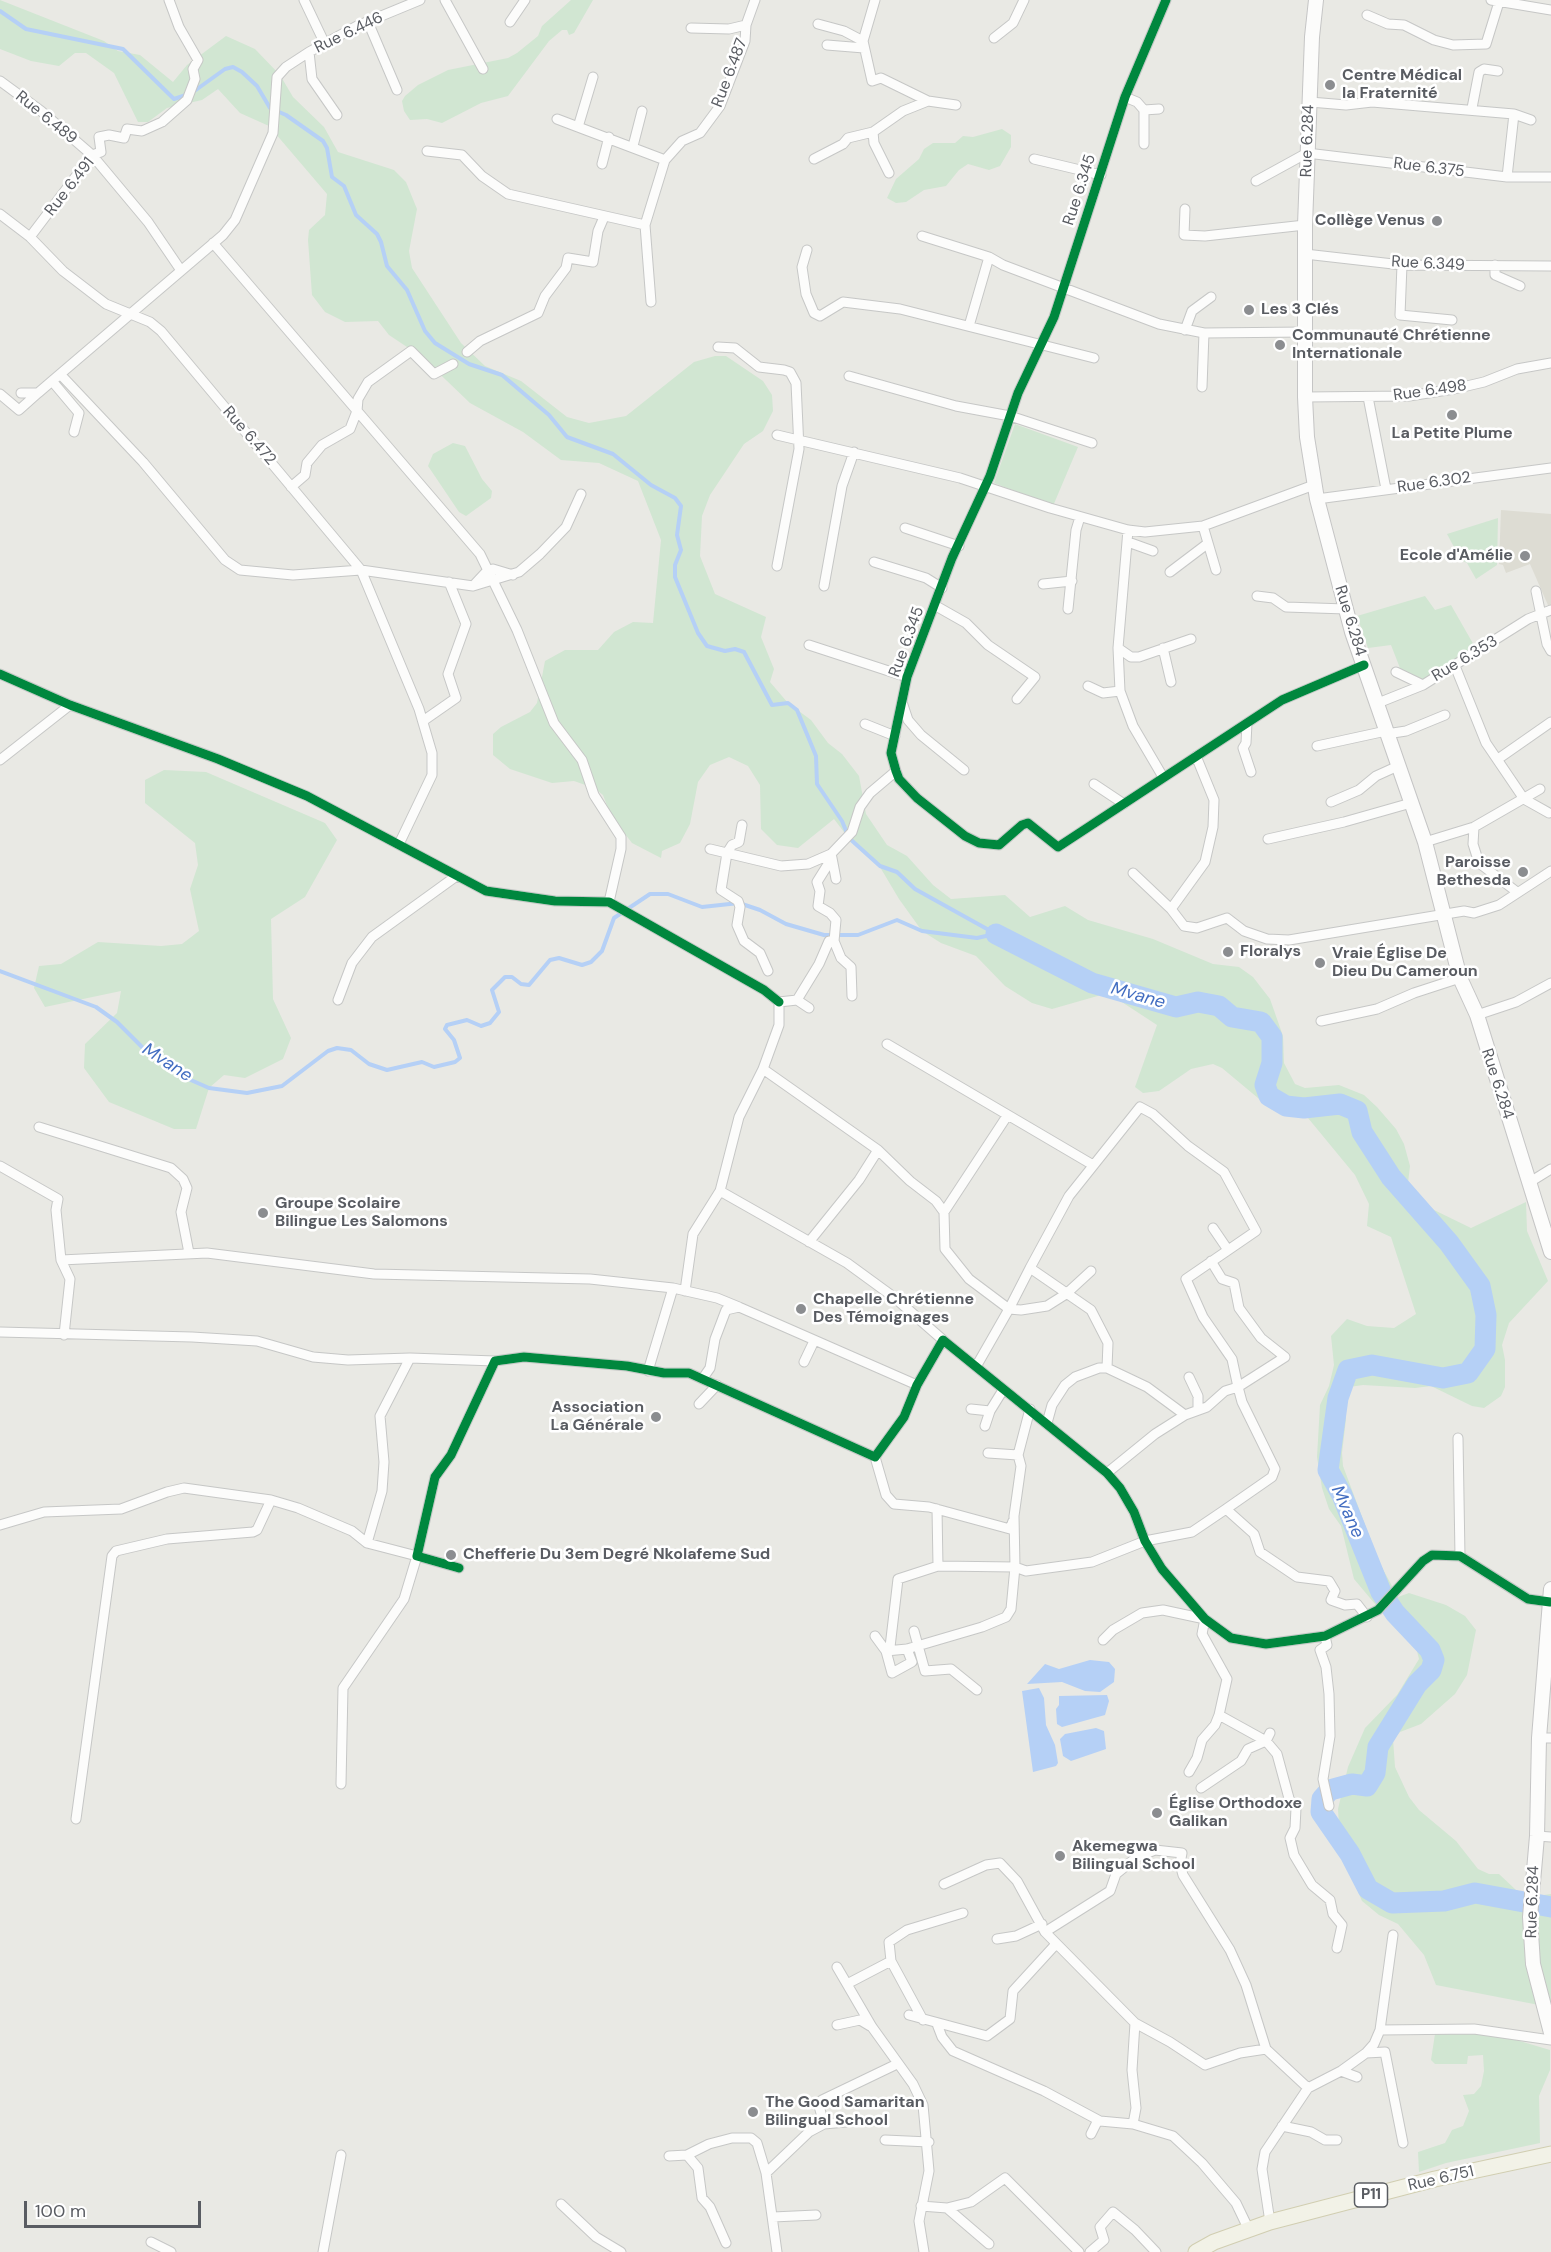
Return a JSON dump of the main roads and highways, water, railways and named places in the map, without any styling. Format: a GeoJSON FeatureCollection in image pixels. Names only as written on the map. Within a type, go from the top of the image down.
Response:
{"type":"FeatureCollection","features":[{"type":"Feature","properties":{"kind":"main road","name":"Rue 6.751"},"geometry":{"type":"LineString","coordinates":[[1196,2252],[1215,2247],[1248,2229],[1270,2222],[1436,2179],[1551,2154]]}},
{"type":"Feature","properties":{"kind":"water"},"geometry":{"type":"Polygon","coordinates":[[[1090,1660],[1109,1662],[1115,1669],[1114,1682],[1100,1692],[1085,1691],[1062,1682],[1027,1684],[1045,1664],[1059,1669],[1090,1660]]]}},
{"type":"Feature","properties":{"kind":"water"},"geometry":{"type":"Polygon","coordinates":[[[1039,1688],[1044,1698],[1046,1725],[1055,1745],[1058,1763],[1056,1766],[1033,1772],[1022,1691],[1039,1688]]]}},
{"type":"Feature","properties":{"kind":"water"},"geometry":{"type":"Polygon","coordinates":[[[1107,1695],[1109,1701],[1105,1715],[1062,1727],[1057,1724],[1056,1709],[1059,1705],[1059,1696],[1107,1695]]]}},
{"type":"Feature","properties":{"kind":"water"},"geometry":{"type":"Polygon","coordinates":[[[1096,1728],[1104,1731],[1106,1749],[1071,1761],[1063,1756],[1060,1739],[1065,1734],[1096,1728]]]}},
{"type":"Feature","properties":{"kind":"waterway"},"geometry":{"type":"LineString","coordinates":[[0,11],[26,29],[123,49],[174,99],[186,95]]}},
{"type":"Feature","properties":{"kind":"waterway"},"geometry":{"type":"LineString","coordinates":[[193,92],[225,69],[233,67],[242,72],[257,86],[270,108],[286,115],[323,141],[327,148],[332,177],[344,186],[356,215],[377,234],[387,266],[407,290],[425,331],[435,343],[469,364],[502,375],[549,415],[567,437],[613,454],[651,485],[675,498],[681,506],[677,535],[681,550],[675,565],[675,577],[698,633],[707,646],[725,651],[735,649],[744,652],[772,705],[788,703],[797,710],[816,756],[817,784],[842,821],[849,838],[880,866],[897,872],[915,889],[996,934]]}},
{"type":"Feature","properties":{"kind":"waterway","name":"Mvane"},"geometry":{"type":"LineString","coordinates":[[0,971],[96,1007],[117,1022],[147,1052],[184,1077],[209,1088],[247,1093],[282,1086],[328,1051],[337,1048],[351,1050],[369,1064],[387,1070],[422,1062],[434,1067],[455,1062],[460,1058],[454,1040],[445,1029],[447,1025],[467,1020],[481,1026],[490,1023],[499,1012],[492,990],[505,977],[512,977],[521,984],[529,985],[550,960],[559,958],[582,965],[591,962],[602,951],[614,918],[650,894],[668,894],[702,907],[739,903],[760,910],[786,924],[824,935],[858,935],[897,920],[922,931],[977,938],[995,934]]}},
{"type":"Feature","properties":{"kind":"waterway","name":"Mvane"},"geometry":{"type":"LineString","coordinates":[[996,934],[1092,983],[1176,1007],[1198,1002],[1219,1006],[1232,1017],[1261,1022],[1272,1037],[1272,1063],[1265,1085],[1269,1096],[1286,1106],[1304,1108],[1340,1104],[1357,1111],[1362,1132],[1391,1177],[1449,1243],[1480,1286],[1486,1315],[1485,1349],[1468,1373],[1443,1378],[1372,1365],[1348,1370],[1338,1398],[1328,1470],[1342,1495],[1381,1592],[1395,1613],[1430,1650],[1434,1660],[1431,1670],[1417,1684],[1378,1747],[1375,1773],[1367,1786],[1352,1784],[1330,1790],[1322,1799],[1321,1812],[1350,1854],[1368,1889],[1392,1903],[1444,1901],[1475,1893],[1551,1907]]}},
{"type":"Feature","properties":{"kind":"place","name":"Centre Médical la Fraternité"},"geometry":{"type":"Point","coordinates":[1330,85]}},
{"type":"Feature","properties":{"kind":"place","name":"Collège Venus"},"geometry":{"type":"Point","coordinates":[1437,221]}},
{"type":"Feature","properties":{"kind":"place","name":"Les 3 Clés"},"geometry":{"type":"Point","coordinates":[1249,310]}},
{"type":"Feature","properties":{"kind":"place","name":"Communauté Chrétienne Internationale"},"geometry":{"type":"Point","coordinates":[1280,345]}},
{"type":"Feature","properties":{"kind":"place","name":"La Petite Plume"},"geometry":{"type":"Point","coordinates":[1452,415]}},
{"type":"Feature","properties":{"kind":"place","name":"Ecole d'Amélie"},"geometry":{"type":"Point","coordinates":[1525,556]}},
{"type":"Feature","properties":{"kind":"place","name":"Paroisse Bethesda"},"geometry":{"type":"Point","coordinates":[1523,872]}},
{"type":"Feature","properties":{"kind":"place","name":"Floralys"},"geometry":{"type":"Point","coordinates":[1228,952]}},
{"type":"Feature","properties":{"kind":"place","name":"Vraie Église De Dieu Du Cameroun"},"geometry":{"type":"Point","coordinates":[1320,963]}},
{"type":"Feature","properties":{"kind":"place","name":"Groupe Scolaire Bilingue Les Salomons"},"geometry":{"type":"Point","coordinates":[263,1213]}},
{"type":"Feature","properties":{"kind":"place","name":"Chapelle Chrétienne Des Témoignages"},"geometry":{"type":"Point","coordinates":[801,1309]}},
{"type":"Feature","properties":{"kind":"place","name":"Association La Générale"},"geometry":{"type":"Point","coordinates":[656,1417]}},
{"type":"Feature","properties":{"kind":"place","name":"Chefferie Du 3em Degré Nkolafeme Sud"},"geometry":{"type":"Point","coordinates":[451,1555]}},
{"type":"Feature","properties":{"kind":"place","name":"Église Orthodoxe Galikan"},"geometry":{"type":"Point","coordinates":[1157,1813]}},
{"type":"Feature","properties":{"kind":"place","name":"Akemegwa Bilingual School"},"geometry":{"type":"Point","coordinates":[1060,1856]}},
{"type":"Feature","properties":{"kind":"place","name":"The Good Samaritan Bilingual School"},"geometry":{"type":"Point","coordinates":[753,2112]}}]}
